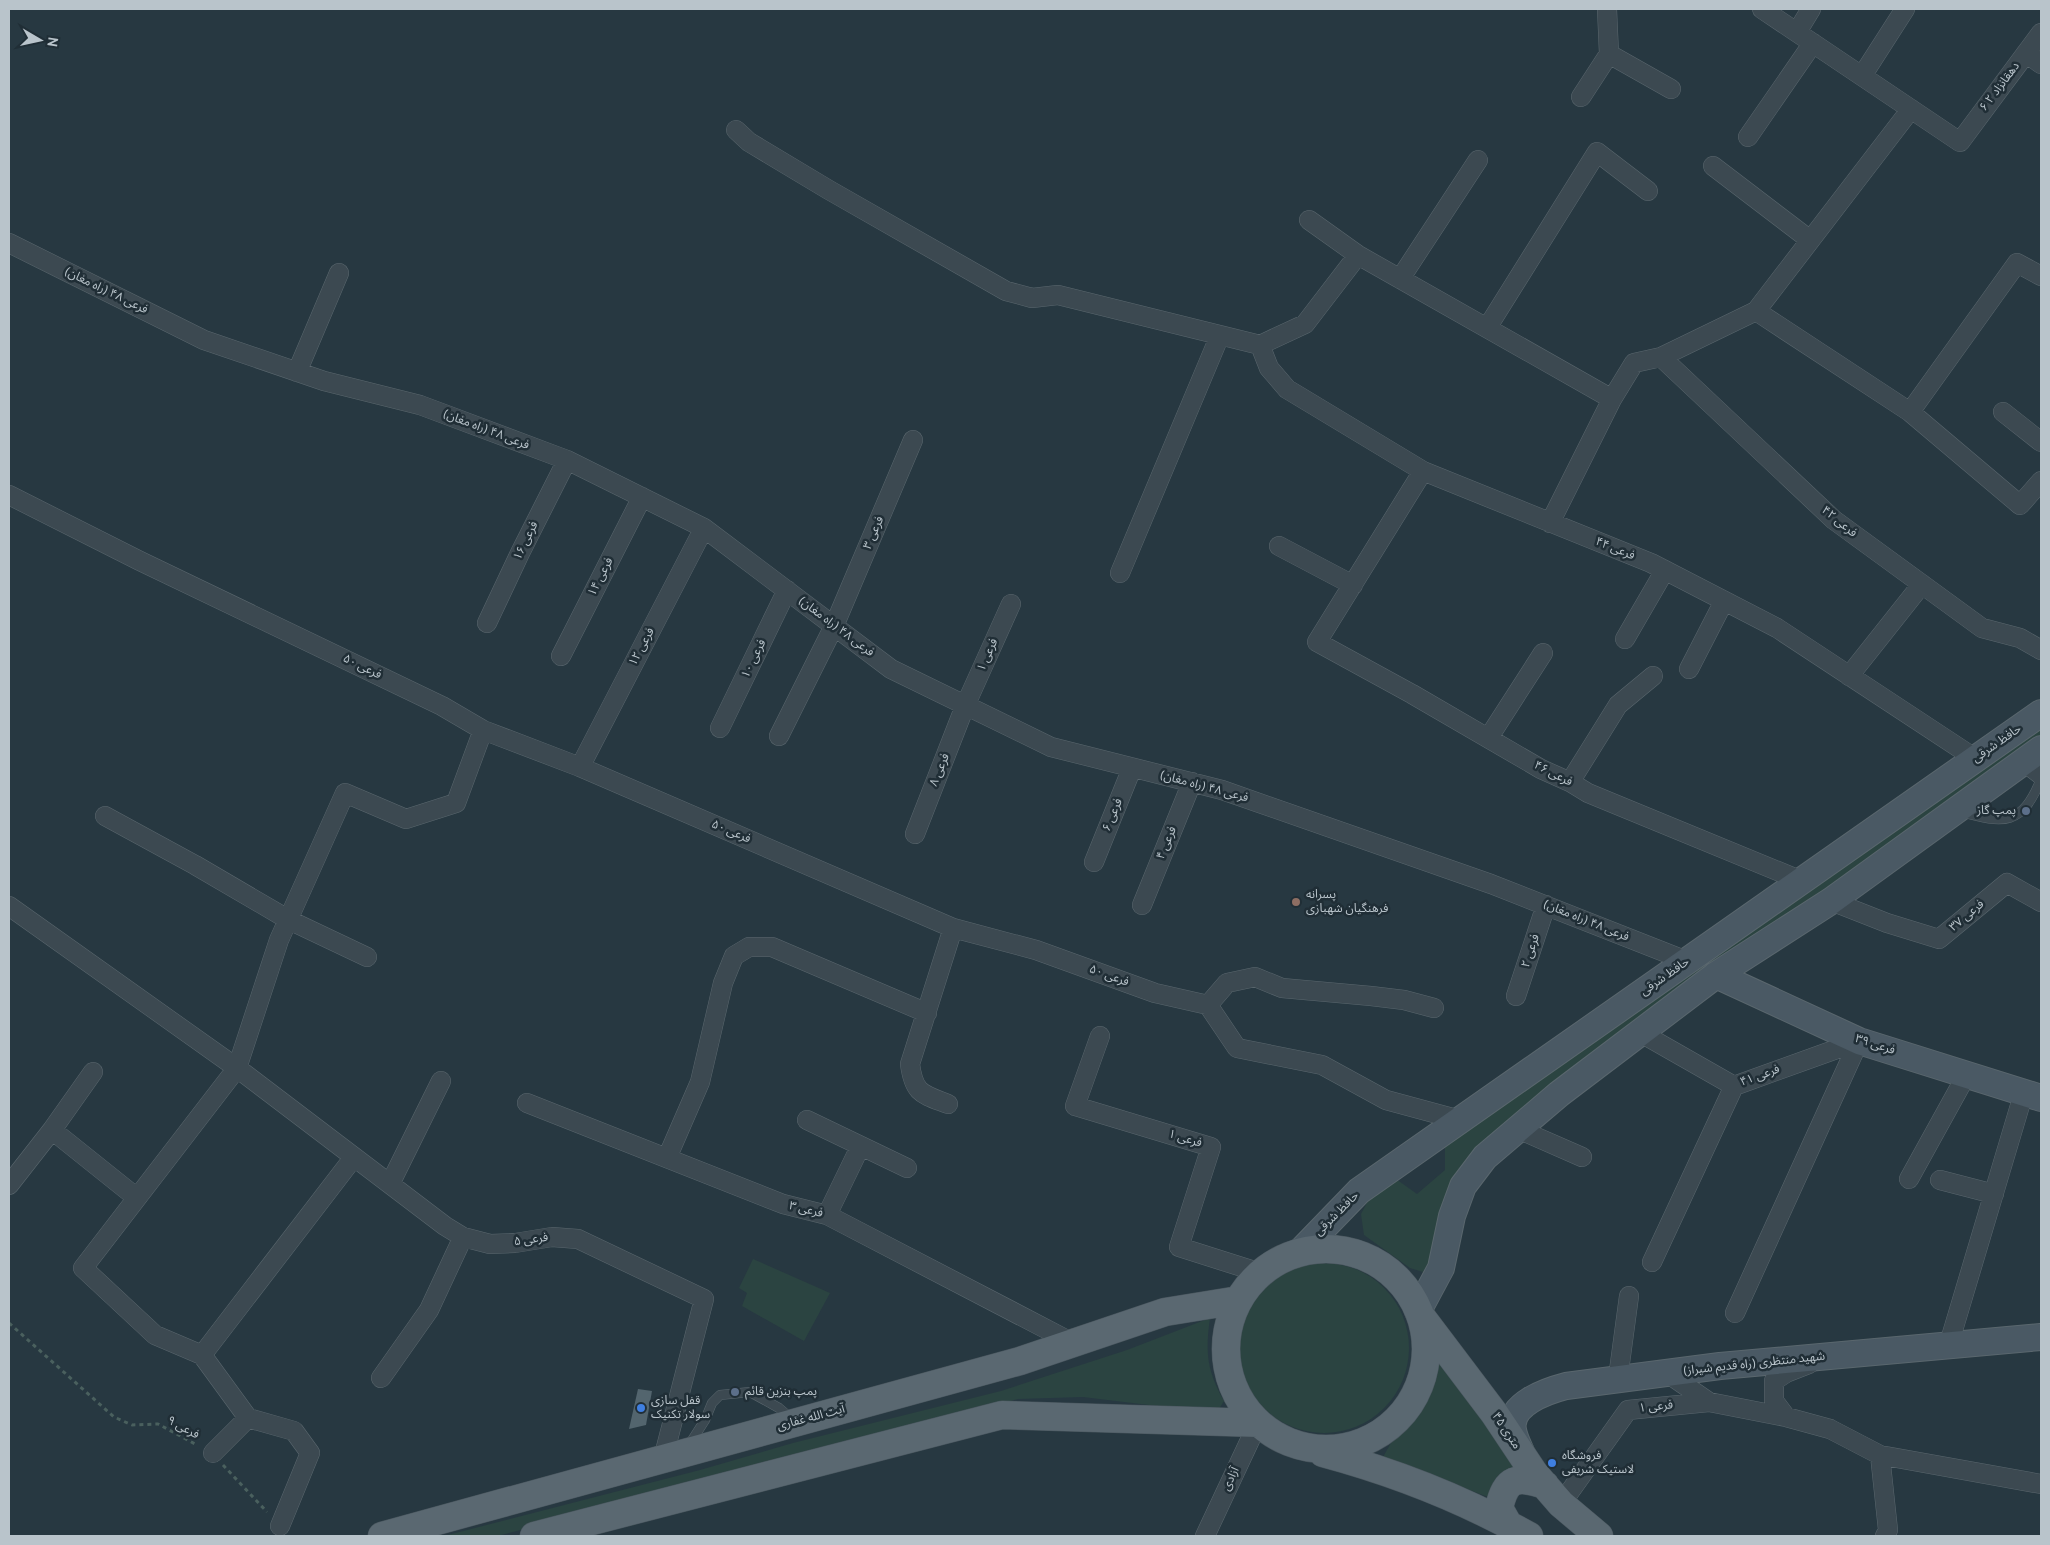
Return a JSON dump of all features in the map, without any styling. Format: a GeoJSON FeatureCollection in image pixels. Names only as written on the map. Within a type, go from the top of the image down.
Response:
{"type":"FeatureCollection","features":[{"type":"Feature","properties":{"kind":"main road","name":"حافظ شرقی"},"geometry":{"type":"LineString","coordinates":[[1300,1252],[1359,1191],[2041,713]]}},
{"type":"Feature","properties":{"kind":"main road"},"geometry":{"type":"LineString","coordinates":[[1420,1314],[1441,1268],[1452,1216],[1463,1186],[1485,1157],[1559,1094],[1716,975],[1831,901],[1956,810],[2037,766]]}},
{"type":"Feature","properties":{"kind":"main road","name":"فرعی ۳۹"},"geometry":{"type":"LineString","coordinates":[[1716,975],[1859,1041],[2033,1095]]}},
{"type":"Feature","properties":{"kind":"main road"},"geometry":{"type":"LineString","coordinates":[[1308,1448],[1342,1449],[1375,1437],[1402,1416],[1420,1386],[1427,1352],[1420,1314],[1408,1291],[1387,1269],[1360,1254],[1330,1249],[1300,1252],[1279,1260],[1261,1273],[1239,1300],[1229,1325],[1226,1352],[1229,1369],[1241,1402],[1258,1422],[1281,1439],[1308,1448],[1371,1466],[1518,1530]]}},
{"type":"Feature","properties":{"kind":"main road","name":"آیت الله غفاری"},"geometry":{"type":"LineString","coordinates":[[382,1536],[1020,1361],[1165,1312],[1239,1300]]}},
{"type":"Feature","properties":{"kind":"main road","name":"۴۵ متری"},"geometry":{"type":"LineString","coordinates":[[1420,1314],[1553,1495],[1599,1536]]}},
{"type":"Feature","properties":{"kind":"main road","name":"شهید منتظری (راه قدیم شیراز)"},"geometry":{"type":"LineString","coordinates":[[1521,1453],[1512,1428],[1515,1415],[1529,1401],[1546,1392],[1566,1386],[1618,1378],[2041,1337]]}},
{"type":"Feature","properties":{"kind":"main road"},"geometry":{"type":"LineString","coordinates":[[534,1536],[1002,1415],[1258,1422]]}},
{"type":"Feature","properties":{"kind":"main road"},"geometry":{"type":"LineString","coordinates":[[1518,1530],[1499,1508],[1507,1485],[1518,1479],[1528,1479],[1553,1495]]}},
{"type":"Feature","properties":{"kind":"street"},"geometry":{"type":"LineString","coordinates":[[1581,97],[1609,54],[1607,9]]}},
{"type":"Feature","properties":{"kind":"street"},"geometry":{"type":"LineString","coordinates":[[1550,523],[1612,399],[1634,363],[1662,358],[1756,311],[1911,109],[1762,9]]}},
{"type":"Feature","properties":{"kind":"street"},"geometry":{"type":"LineString","coordinates":[[1797,32],[1811,9]]}},
{"type":"Feature","properties":{"kind":"street"},"geometry":{"type":"LineString","coordinates":[[1862,76],[1905,9]]}},
{"type":"Feature","properties":{"kind":"street","name":"۶ دهقانزاد ۲"},"geometry":{"type":"LineString","coordinates":[[1911,109],[1960,142],[2041,33]]}},
{"type":"Feature","properties":{"kind":"street"},"geometry":{"type":"LineString","coordinates":[[1748,136],[1813,43]]}},
{"type":"Feature","properties":{"kind":"street"},"geometry":{"type":"LineString","coordinates":[[2026,53],[2041,64]]}},
{"type":"Feature","properties":{"kind":"street"},"geometry":{"type":"LineString","coordinates":[[1609,54],[1671,89]]}},
{"type":"Feature","properties":{"kind":"street"},"geometry":{"type":"LineString","coordinates":[[736,130],[749,142],[829,190],[1006,291],[1032,298],[1058,295],[1260,345],[1305,324],[1358,255]]}},
{"type":"Feature","properties":{"kind":"street"},"geometry":{"type":"LineString","coordinates":[[1486,328],[1597,152],[1648,191]]}},
{"type":"Feature","properties":{"kind":"street"},"geometry":{"type":"LineString","coordinates":[[1400,279],[1478,160]]}},
{"type":"Feature","properties":{"kind":"street"},"geometry":{"type":"LineString","coordinates":[[1713,166],[1810,240]]}},
{"type":"Feature","properties":{"kind":"street"},"geometry":{"type":"LineString","coordinates":[[1309,220],[1358,255],[1612,399]]}},
{"type":"Feature","properties":{"kind":"street","name":"فرعی ۴۸ (راه مغان)"},"geometry":{"type":"LineString","coordinates":[[9,243],[204,340],[297,372],[420,405],[567,460],[704,528],[891,669],[1051,747],[1192,782],[1277,809],[1491,884],[1687,962]]}},
{"type":"Feature","properties":{"kind":"street"},"geometry":{"type":"LineString","coordinates":[[1910,412],[2017,263],[2041,276]]}},
{"type":"Feature","properties":{"kind":"street"},"geometry":{"type":"LineString","coordinates":[[297,372],[339,273]]}},
{"type":"Feature","properties":{"kind":"street"},"geometry":{"type":"LineString","coordinates":[[1756,311],[1910,412],[2020,505],[2041,482]]}},
{"type":"Feature","properties":{"kind":"street"},"geometry":{"type":"LineString","coordinates":[[1120,573],[1220,335]]}},
{"type":"Feature","properties":{"kind":"street","name":"فرعی ۴۴"},"geometry":{"type":"LineString","coordinates":[[1260,345],[1269,368],[1287,389],[1423,472],[1665,570],[1777,628],[1976,759]]}},
{"type":"Feature","properties":{"kind":"street","name":"فرعی ۴۲"},"geometry":{"type":"LineString","coordinates":[[1662,358],[1834,520],[1982,628],[2020,638],[2041,650]]}},
{"type":"Feature","properties":{"kind":"street"},"geometry":{"type":"LineString","coordinates":[[2003,412],[2041,442]]}},
{"type":"Feature","properties":{"kind":"street","name":"فرعی ۳"},"geometry":{"type":"LineString","coordinates":[[779,736],[834,626],[913,440]]}},
{"type":"Feature","properties":{"kind":"street","name":"فرعی ۱۶"},"geometry":{"type":"LineString","coordinates":[[488,623],[520,553],[567,460]]}},
{"type":"Feature","properties":{"kind":"street"},"geometry":{"type":"LineString","coordinates":[[1279,546],[1352,585],[1423,472]]}},
{"type":"Feature","properties":{"kind":"street","name":"فرعی ۵۰"},"geometry":{"type":"LineString","coordinates":[[9,495],[140,561],[442,706],[483,730],[580,767],[953,928],[1036,950],[1155,993],[1208,1005]]}},
{"type":"Feature","properties":{"kind":"street","name":"فرعی ۱۴"},"geometry":{"type":"LineString","coordinates":[[561,656],[642,497]]}},
{"type":"Feature","properties":{"kind":"street","name":"فرعی ۱۲"},"geometry":{"type":"LineString","coordinates":[[580,767],[704,528]]}},
{"type":"Feature","properties":{"kind":"street"},"geometry":{"type":"LineString","coordinates":[[1625,639],[1665,570]]}},
{"type":"Feature","properties":{"kind":"street"},"geometry":{"type":"LineString","coordinates":[[1849,676],[1922,584]]}},
{"type":"Feature","properties":{"kind":"street","name":"فرعی ۴۶"},"geometry":{"type":"LineString","coordinates":[[1352,585],[1317,642],[1489,737],[1541,769],[1570,782],[1588,793],[1802,881]]}},
{"type":"Feature","properties":{"kind":"street","name":"فرعی ۱۰"},"geometry":{"type":"LineString","coordinates":[[720,728],[787,590]]}},
{"type":"Feature","properties":{"kind":"street"},"geometry":{"type":"LineString","coordinates":[[1689,669],[1724,601]]}},
{"type":"Feature","properties":{"kind":"street","name":"فرعی ۱"},"geometry":{"type":"LineString","coordinates":[[965,706],[1011,604]]}},
{"type":"Feature","properties":{"kind":"street"},"geometry":{"type":"LineString","coordinates":[[1489,737],[1543,653]]}},
{"type":"Feature","properties":{"kind":"street"},"geometry":{"type":"LineString","coordinates":[[1570,782],[1618,704],[1653,676]]}},
{"type":"Feature","properties":{"kind":"street","name":"فرعی ۸"},"geometry":{"type":"LineString","coordinates":[[915,834],[965,706]]}},
{"type":"Feature","properties":{"kind":"street"},"geometry":{"type":"LineString","coordinates":[[280,1526],[310,1453],[294,1431],[248,1418],[202,1355],[155,1335],[83,1268],[237,1068],[279,940],[346,793],[406,818],[456,803],[483,730]]}},
{"type":"Feature","properties":{"kind":"street","name":"فرعی ۶"},"geometry":{"type":"LineString","coordinates":[[1094,862],[1132,768]]}},
{"type":"Feature","properties":{"kind":"street","name":"فرعی ۴"},"geometry":{"type":"LineString","coordinates":[[1142,904],[1192,782]]}},
{"type":"Feature","properties":{"kind":"street"},"geometry":{"type":"LineString","coordinates":[[106,816],[289,920],[367,957]]}},
{"type":"Feature","properties":{"kind":"street","name":"فرعی ۳۷"},"geometry":{"type":"LineString","coordinates":[[1831,901],[1887,923],[1940,939],[2007,883],[2041,902]]}},
{"type":"Feature","properties":{"kind":"street","name":"فرعی ۲"},"geometry":{"type":"LineString","coordinates":[[1516,996],[1546,905]]}},
{"type":"Feature","properties":{"kind":"street","name":"فرعی ۵"},"geometry":{"type":"LineString","coordinates":[[9,906],[237,1068],[463,1237],[490,1244],[515,1243],[552,1237],[578,1239],[704,1299],[672,1456]]}},
{"type":"Feature","properties":{"kind":"street"},"geometry":{"type":"LineString","coordinates":[[948,1104],[920,1094],[912,1082],[910,1064],[953,928]]}},
{"type":"Feature","properties":{"kind":"street"},"geometry":{"type":"LineString","coordinates":[[667,1158],[700,1082],[723,983],[734,956],[749,947],[772,947],[927,1013]]}},
{"type":"Feature","properties":{"kind":"street"},"geometry":{"type":"LineString","coordinates":[[1434,1008],[1404,1000],[1282,988],[1255,976],[1227,983],[1208,1005],[1237,1048],[1322,1065],[1386,1100],[1460,1120]]}},
{"type":"Feature","properties":{"kind":"street","name":"فرعی ۴۱"},"geometry":{"type":"LineString","coordinates":[[1641,1033],[1734,1086],[1859,1041]]}},
{"type":"Feature","properties":{"kind":"street","name":"فرعی ۱"},"geometry":{"type":"LineString","coordinates":[[1100,1036],[1075,1106],[1211,1147],[1178,1247],[1261,1273]]}},
{"type":"Feature","properties":{"kind":"street"},"geometry":{"type":"LineString","coordinates":[[1735,1313],[1859,1041]]}},
{"type":"Feature","properties":{"kind":"street"},"geometry":{"type":"LineString","coordinates":[[9,1185],[52,1130],[93,1072]]}},
{"type":"Feature","properties":{"kind":"street"},"geometry":{"type":"LineString","coordinates":[[1909,1179],[1967,1074]]}},
{"type":"Feature","properties":{"kind":"street"},"geometry":{"type":"LineString","coordinates":[[390,1184],[441,1081]]}},
{"type":"Feature","properties":{"kind":"street"},"geometry":{"type":"LineString","coordinates":[[1652,1262],[1734,1086]]}},
{"type":"Feature","properties":{"kind":"street"},"geometry":{"type":"LineString","coordinates":[[1948,1347],[1994,1194],[2033,1095]]}},
{"type":"Feature","properties":{"kind":"street","name":"فرعی ۳"},"geometry":{"type":"LineString","coordinates":[[526,1103],[783,1204],[827,1215],[1073,1343]]}},
{"type":"Feature","properties":{"kind":"street"},"geometry":{"type":"LineString","coordinates":[[807,1120],[907,1168]]}},
{"type":"Feature","properties":{"kind":"street"},"geometry":{"type":"LineString","coordinates":[[1518,1129],[1582,1157]]}},
{"type":"Feature","properties":{"kind":"street"},"geometry":{"type":"LineString","coordinates":[[52,1130],[137,1198]]}},
{"type":"Feature","properties":{"kind":"street"},"geometry":{"type":"LineString","coordinates":[[827,1215],[860,1147]]}},
{"type":"Feature","properties":{"kind":"street"},"geometry":{"type":"LineString","coordinates":[[202,1355],[354,1157]]}},
{"type":"Feature","properties":{"kind":"street"},"geometry":{"type":"LineString","coordinates":[[1940,1180],[1994,1194]]}},
{"type":"Feature","properties":{"kind":"street"},"geometry":{"type":"LineString","coordinates":[[381,1378],[429,1310],[463,1237]]}},
{"type":"Feature","properties":{"kind":"street"},"geometry":{"type":"LineString","coordinates":[[1618,1378],[1629,1296]]}},
{"type":"Feature","properties":{"kind":"street"},"geometry":{"type":"LineString","coordinates":[[1786,1416],[1774,1400],[1774,1381],[1786,1373],[1828,1357]]}},
{"type":"Feature","properties":{"kind":"street"},"geometry":{"type":"LineString","coordinates":[[1667,1373],[1710,1402],[1786,1416],[1830,1429],[1880,1455],[2041,1484]]}},
{"type":"Feature","properties":{"kind":"street","name":"فرعی ۱"},"geometry":{"type":"LineString","coordinates":[[1553,1495],[1628,1410],[1710,1402]]}},
{"type":"Feature","properties":{"kind":"street"},"geometry":{"type":"LineString","coordinates":[[213,1453],[248,1418]]}},
{"type":"Feature","properties":{"kind":"street","name":"آزادی"},"geometry":{"type":"LineString","coordinates":[[1205,1536],[1258,1422]]}},
{"type":"Feature","properties":{"kind":"street"},"geometry":{"type":"LineString","coordinates":[[1880,1455],[1888,1530],[1885,1536]]}},
{"type":"Feature","properties":{"kind":"lane"},"geometry":{"type":"LineString","coordinates":[[1956,810],[2001,822],[2012,818],[2034,798],[2037,766]]}},
{"type":"Feature","properties":{"kind":"lane"},"geometry":{"type":"LineString","coordinates":[[672,1456],[694,1439],[712,1403],[720,1395],[750,1392],[779,1408],[796,1422]]}},
{"type":"Feature","properties":{"kind":"path","name":"فرعی ۹"},"geometry":{"type":"LineString","coordinates":[[9,1322],[114,1417],[132,1425],[158,1424],[213,1453],[280,1526]]}},
{"type":"Feature","properties":{"kind":"green space"},"geometry":{"type":"Polygon","coordinates":[[[2041,724],[2041,741],[1480,1146],[1432,1258],[1423,1272],[1410,1268],[1364,1235],[1361,1214],[1372,1193],[1396,1179],[1417,1194],[1445,1170],[1445,1142],[2041,724]]]}},
{"type":"Feature","properties":{"kind":"green space"},"geometry":{"type":"Polygon","coordinates":[[[753,1259],[830,1293],[804,1341],[742,1306],[747,1293],[739,1288],[753,1259]]]}},
{"type":"Feature","properties":{"kind":"green space"},"geometry":{"type":"Polygon","coordinates":[[[1324,1263],[1349,1267],[1364,1273],[1384,1288],[1399,1308],[1407,1331],[1409,1348],[1405,1373],[1399,1388],[1384,1408],[1364,1423],[1341,1431],[1324,1433],[1299,1429],[1284,1423],[1264,1408],[1249,1388],[1241,1365],[1239,1348],[1243,1323],[1249,1308],[1264,1288],[1284,1273],[1307,1265],[1324,1263]]]}},
{"type":"Feature","properties":{"kind":"green space"},"geometry":{"type":"Polygon","coordinates":[[[1210,1318],[1209,1361],[1214,1380],[1224,1401],[1219,1409],[1157,1406],[1083,1397],[1018,1399],[498,1536],[444,1536],[700,1470],[793,1443],[1001,1391],[1127,1350],[1210,1318]]]}},
{"type":"Feature","properties":{"kind":"green space"},"geometry":{"type":"Polygon","coordinates":[[[1441,1355],[1520,1468],[1507,1471],[1498,1476],[1488,1497],[1383,1457],[1441,1355]]]}},
{"type":"Feature","properties":{"kind":"building","name":"قفل سازی سولار تکنیک"},"geometry":{"type":"Polygon","coordinates":[[[638,1389],[652,1391],[646,1425],[629,1429],[638,1389]]]}},
{"type":"Feature","properties":{"kind":"place","name":"پمپ گاز"},"geometry":{"type":"Point","coordinates":[2026,811]}},
{"type":"Feature","properties":{"kind":"place","name":"پسرانه فرهنگیان شهبازی"},"geometry":{"type":"Point","coordinates":[1296,902]}},
{"type":"Feature","properties":{"kind":"place","name":"پمپ بنزین قائم"},"geometry":{"type":"Point","coordinates":[735,1392]}},
{"type":"Feature","properties":{"kind":"place","name":"قفل سازی سولار تکنیک"},"geometry":{"type":"Point","coordinates":[641,1408]}},
{"type":"Feature","properties":{"kind":"place","name":"فروشگاه لاستیک شریفی"},"geometry":{"type":"Point","coordinates":[1552,1463]}}]}
